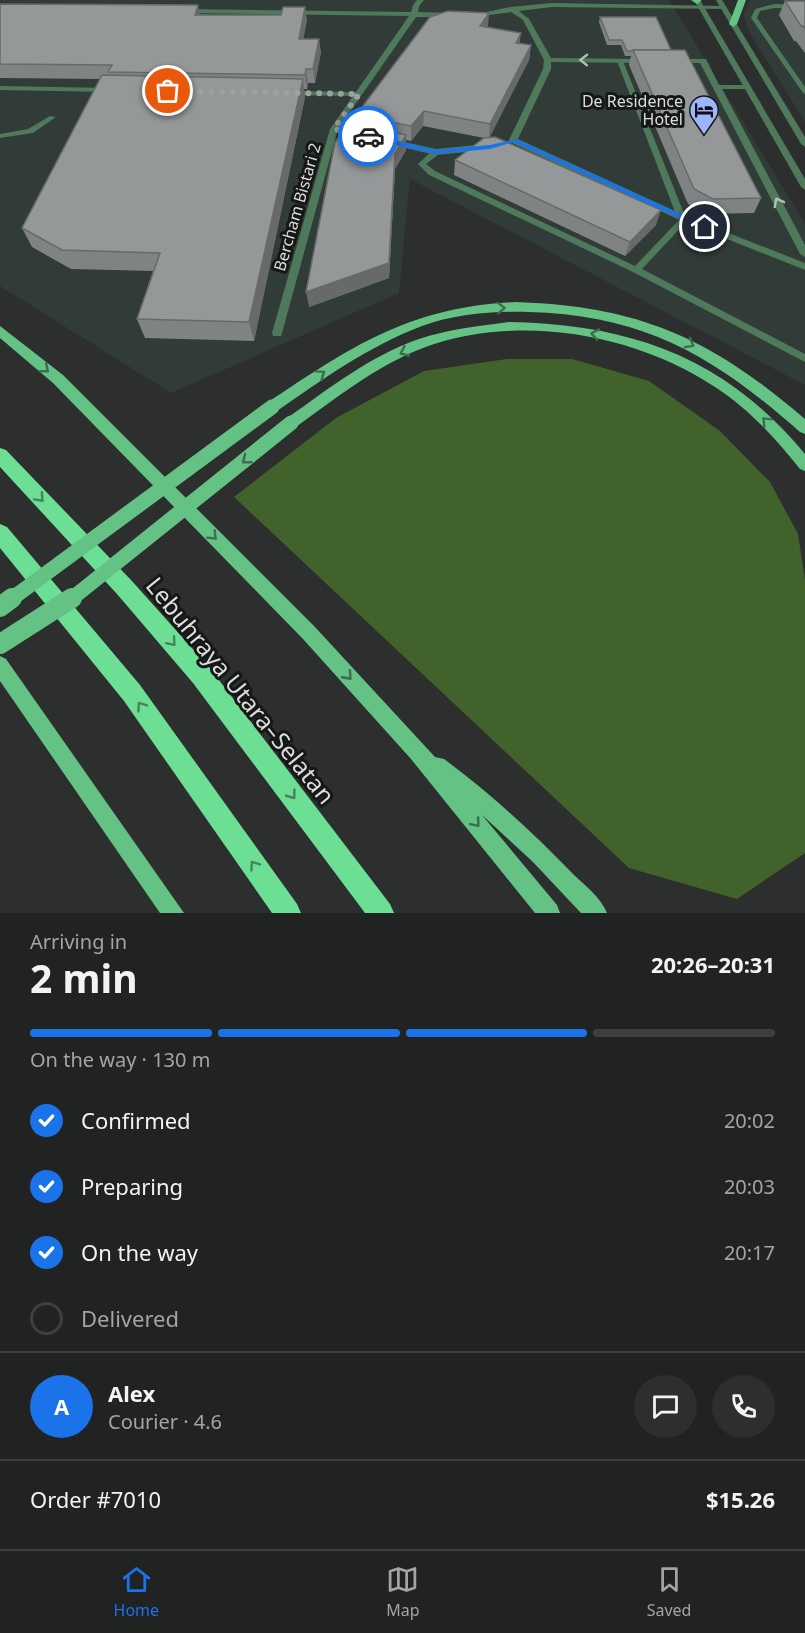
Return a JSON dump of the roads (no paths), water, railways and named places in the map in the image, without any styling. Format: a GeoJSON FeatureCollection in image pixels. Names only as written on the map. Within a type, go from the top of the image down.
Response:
{"type":"FeatureCollection","features":[{"type":"Feature","properties":{"kind":"highway","name":"Lebuhraya Utara–Selatan"},"geometry":{"type":"LineString","coordinates":[[0,455],[124,587],[201,675],[381,913]]}},
{"type":"Feature","properties":{"kind":"highway"},"geometry":{"type":"LineString","coordinates":[[0,533],[132,693],[288,913]]}},
{"type":"Feature","properties":{"kind":"main road"},"geometry":{"type":"LineString","coordinates":[[733,24],[742,0]]}},
{"type":"Feature","properties":{"kind":"main road"},"geometry":{"type":"LineString","coordinates":[[0,607],[272,407],[345,357],[418,323],[478,308],[535,307],[591,311],[636,322],[678,338],[734,369],[772,397],[805,428]]}},
{"type":"Feature","properties":{"kind":"main road"},"geometry":{"type":"LineString","coordinates":[[0,644],[68,601],[291,423],[365,370],[422,344],[469,332],[528,325],[577,330],[628,340],[679,361],[721,385],[755,410],[805,465]]}},
{"type":"Feature","properties":{"kind":"main road"},"geometry":{"type":"LineString","coordinates":[[0,331],[57,379],[309,633],[418,752],[549,913]]}},
{"type":"Feature","properties":{"kind":"main road"},"geometry":{"type":"LineString","coordinates":[[0,665],[173,913]]}},
{"type":"Feature","properties":{"kind":"main road"},"geometry":{"type":"LineString","coordinates":[[418,752],[477,796],[544,856],[596,913]]}},
{"type":"Feature","properties":{"kind":"street"},"geometry":{"type":"LineString","coordinates":[[697,2],[805,188]]}},
{"type":"Feature","properties":{"kind":"street"},"geometry":{"type":"LineString","coordinates":[[466,15],[552,5],[721,3],[805,143]]}},
{"type":"Feature","properties":{"kind":"street"},"geometry":{"type":"LineString","coordinates":[[177,11],[416,5],[456,15]]}},
{"type":"Feature","properties":{"kind":"street","name":"Bercham Bistari 2"},"geometry":{"type":"LineString","coordinates":[[277,333],[338,130],[416,5]]}},
{"type":"Feature","properties":{"kind":"street"},"geometry":{"type":"LineString","coordinates":[[510,9],[526,19],[548,60],[547,69],[513,140]]}},
{"type":"Feature","properties":{"kind":"street"},"geometry":{"type":"LineString","coordinates":[[548,60],[656,61]]}},
{"type":"Feature","properties":{"kind":"street"},"geometry":{"type":"LineString","coordinates":[[668,61],[703,61],[805,254]]}},
{"type":"Feature","properties":{"kind":"street"},"geometry":{"type":"LineString","coordinates":[[717,87],[746,87]]}},
{"type":"Feature","properties":{"kind":"street"},"geometry":{"type":"LineString","coordinates":[[0,88],[120,90]]}},
{"type":"Feature","properties":{"kind":"street"},"geometry":{"type":"LineString","coordinates":[[275,92],[359,94]]}},
{"type":"Feature","properties":{"kind":"street"},"geometry":{"type":"LineString","coordinates":[[380,139],[436,152],[490,147]]}},
{"type":"Feature","properties":{"kind":"street"},"geometry":{"type":"LineString","coordinates":[[502,143],[513,140],[683,218],[805,267]]}},
{"type":"Feature","properties":{"kind":"lane"},"geometry":{"type":"LineString","coordinates":[[805,7],[774,6],[757,10],[754,18],[805,92]]}},
{"type":"Feature","properties":{"kind":"lane"},"geometry":{"type":"LineString","coordinates":[[620,61],[683,218],[636,270]]}},
{"type":"Feature","properties":{"kind":"lane"},"geometry":{"type":"LineString","coordinates":[[0,136],[30,131],[52,117]]}},
{"type":"Feature","properties":{"kind":"lane"},"geometry":{"type":"LineString","coordinates":[[436,152],[422,164],[432,173],[636,270],[805,358]]}},
{"type":"Feature","properties":{"kind":"place","name":"De Residence Hotel"},"geometry":{"type":"Point","coordinates":[704,136]}}]}
